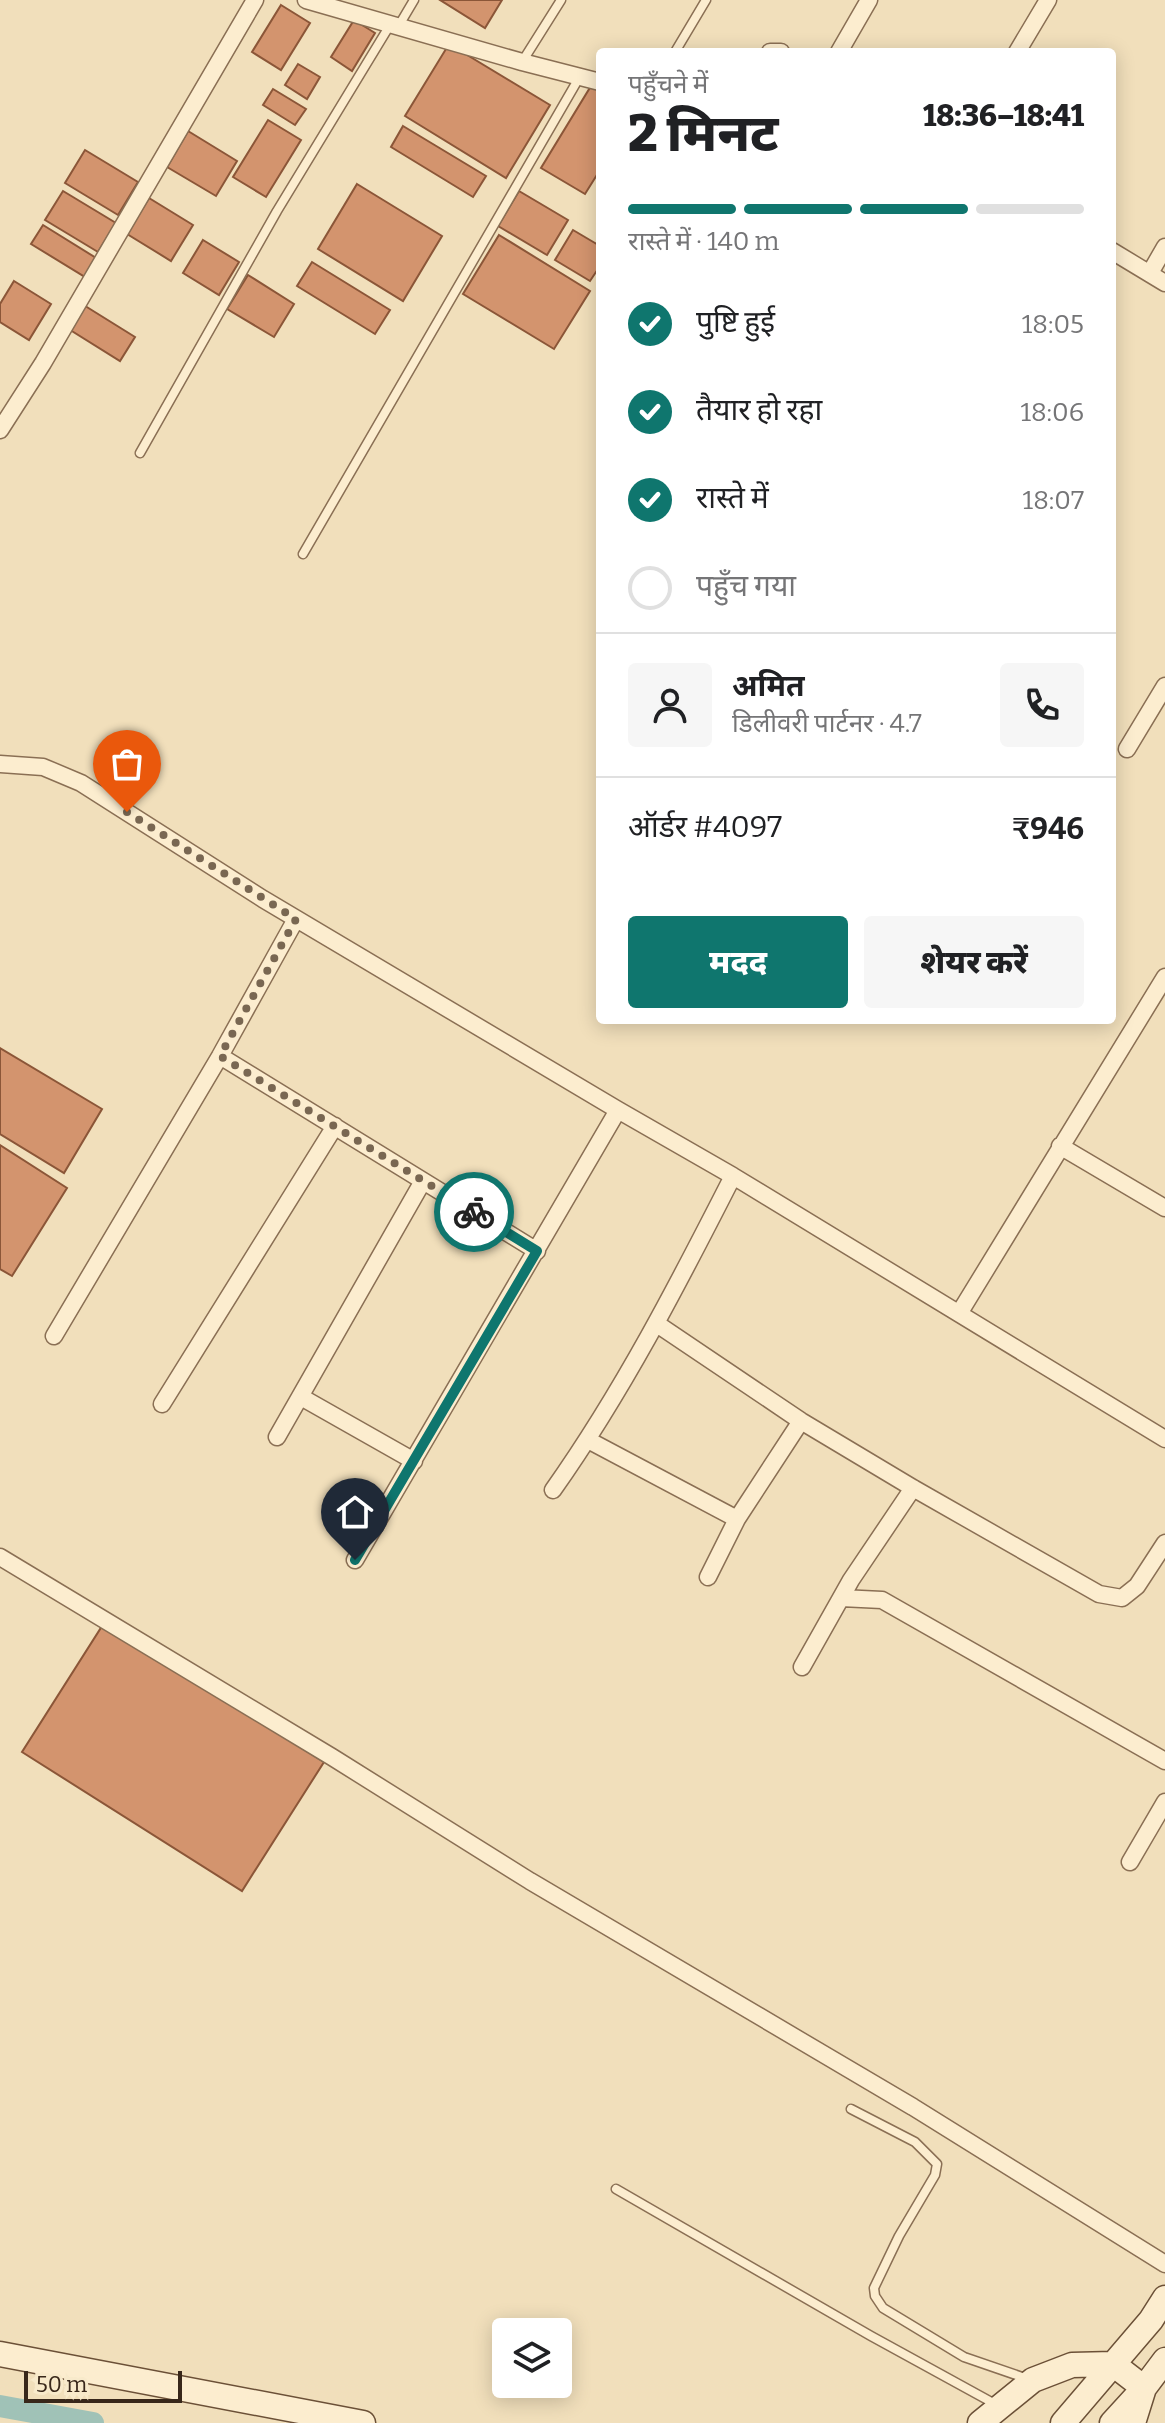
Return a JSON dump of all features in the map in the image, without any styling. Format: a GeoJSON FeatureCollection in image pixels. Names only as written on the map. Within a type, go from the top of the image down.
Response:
{"type":"FeatureCollection","features":[{"type":"Feature","properties":{"kind":"street"},"geometry":{"type":"LineString","coordinates":[[0,430],[51,349],[255,0]]}},
{"type":"Feature","properties":{"kind":"street"},"geometry":{"type":"LineString","coordinates":[[306,0],[596,81]]}},
{"type":"Feature","properties":{"kind":"street"},"geometry":{"type":"LineString","coordinates":[[841,48],[869,0]]}},
{"type":"Feature","properties":{"kind":"street"},"geometry":{"type":"LineString","coordinates":[[1019,48],[1048,0]]}},
{"type":"Feature","properties":{"kind":"street"},"geometry":{"type":"LineString","coordinates":[[1150,273],[1165,247]]}},
{"type":"Feature","properties":{"kind":"street"},"geometry":{"type":"LineString","coordinates":[[1116,253],[1165,283]]}},
{"type":"Feature","properties":{"kind":"street"},"geometry":{"type":"LineString","coordinates":[[1127,749],[1165,686]]}},
{"type":"Feature","properties":{"kind":"street"},"geometry":{"type":"LineString","coordinates":[[0,764],[43,767],[81,783],[296,919],[733,1176],[1165,1439]]}},
{"type":"Feature","properties":{"kind":"street"},"geometry":{"type":"LineString","coordinates":[[54,1336],[220,1056],[296,919]]}},
{"type":"Feature","properties":{"kind":"street"},"geometry":{"type":"LineString","coordinates":[[960,1312],[1165,977]]}},
{"type":"Feature","properties":{"kind":"street"},"geometry":{"type":"LineString","coordinates":[[220,1056],[537,1251]]}},
{"type":"Feature","properties":{"kind":"street"},"geometry":{"type":"LineString","coordinates":[[355,1560],[618,1110]]}},
{"type":"Feature","properties":{"kind":"street"},"geometry":{"type":"LineString","coordinates":[[162,1404],[335,1126]]}},
{"type":"Feature","properties":{"kind":"street"},"geometry":{"type":"LineString","coordinates":[[1060,1146],[1165,1208]]}},
{"type":"Feature","properties":{"kind":"street"},"geometry":{"type":"LineString","coordinates":[[553,1490],[588,1440],[657,1324],[733,1176]]}},
{"type":"Feature","properties":{"kind":"street"},"geometry":{"type":"LineString","coordinates":[[277,1437],[423,1181]]}},
{"type":"Feature","properties":{"kind":"street"},"geometry":{"type":"LineString","coordinates":[[657,1324],[801,1421],[1099,1594],[1122,1598],[1137,1586],[1165,1543]]}},
{"type":"Feature","properties":{"kind":"street"},"geometry":{"type":"LineString","coordinates":[[301,1397],[414,1461]]}},
{"type":"Feature","properties":{"kind":"street"},"geometry":{"type":"LineString","coordinates":[[708,1577],[737,1519],[801,1421]]}},
{"type":"Feature","properties":{"kind":"street"},"geometry":{"type":"LineString","coordinates":[[588,1440],[737,1519]]}},
{"type":"Feature","properties":{"kind":"street"},"geometry":{"type":"LineString","coordinates":[[802,1667],[841,1598],[913,1488]]}},
{"type":"Feature","properties":{"kind":"street"},"geometry":{"type":"LineString","coordinates":[[0,1557],[332,1757],[530,1881],[913,2107],[1165,2264]]}},
{"type":"Feature","properties":{"kind":"street"},"geometry":{"type":"LineString","coordinates":[[841,1598],[882,1600],[1165,1761]]}},
{"type":"Feature","properties":{"kind":"street"},"geometry":{"type":"LineString","coordinates":[[1130,1862],[1165,1802]]}},
{"type":"Feature","properties":{"kind":"street"},"geometry":{"type":"LineString","coordinates":[[1063,2423],[1151,2320],[1165,2298]]}},
{"type":"Feature","properties":{"kind":"street"},"geometry":{"type":"LineString","coordinates":[[0,2354],[363,2423]]}},
{"type":"Feature","properties":{"kind":"street"},"geometry":{"type":"LineString","coordinates":[[1112,2423],[1165,2360]]}},
{"type":"Feature","properties":{"kind":"street"},"geometry":{"type":"LineString","coordinates":[[980,2423],[1033,2380],[1072,2365],[1113,2364],[1144,2388]]}},
{"type":"Feature","properties":{"kind":"street"},"geometry":{"type":"LineString","coordinates":[[1133,2423],[1144,2388]]}},
{"type":"Feature","properties":{"kind":"lane"},"geometry":{"type":"LineString","coordinates":[[140,453],[277,211],[394,26],[414,0]]}},
{"type":"Feature","properties":{"kind":"lane"},"geometry":{"type":"LineString","coordinates":[[522,62],[561,0]]}},
{"type":"Feature","properties":{"kind":"lane"},"geometry":{"type":"LineString","coordinates":[[677,48],[705,0]]}},
{"type":"Feature","properties":{"kind":"lane"},"geometry":{"type":"LineString","coordinates":[[303,554],[579,78]]}},
{"type":"Feature","properties":{"kind":"lane"},"geometry":{"type":"LineString","coordinates":[[851,2109],[915,2142],[937,2164],[935,2175],[899,2236],[874,2288],[883,2308],[964,2357],[1033,2380]]}},
{"type":"Feature","properties":{"kind":"lane"},"geometry":{"type":"LineString","coordinates":[[616,2189],[999,2407]]}},
{"type":"Feature","properties":{"kind":"building"},"geometry":{"type":"Polygon","coordinates":[[[440,0],[502,0],[485,28],[440,0]]]}},
{"type":"Feature","properties":{"kind":"building"},"geometry":{"type":"Polygon","coordinates":[[[281,5],[310,23],[281,70],[252,52],[281,5]]]}},
{"type":"Feature","properties":{"kind":"building"},"geometry":{"type":"Polygon","coordinates":[[[354,20],[375,33],[352,71],[331,57],[354,20]]]}},
{"type":"Feature","properties":{"kind":"building"},"geometry":{"type":"Polygon","coordinates":[[[449,44],[550,105],[506,178],[405,116],[449,44]]]}},
{"type":"Feature","properties":{"kind":"building"},"geometry":{"type":"Polygon","coordinates":[[[298,64],[320,77],[307,99],[285,85],[298,64]]]}},
{"type":"Feature","properties":{"kind":"building"},"geometry":{"type":"Polygon","coordinates":[[[591,86],[596,89],[596,176],[585,194],[541,168],[591,86]]]}},
{"type":"Feature","properties":{"kind":"building"},"geometry":{"type":"Polygon","coordinates":[[[273,89],[306,109],[295,125],[263,105],[273,89]]]}},
{"type":"Feature","properties":{"kind":"building"},"geometry":{"type":"Polygon","coordinates":[[[268,120],[301,140],[266,197],[233,177],[268,120]]]}},
{"type":"Feature","properties":{"kind":"building"},"geometry":{"type":"Polygon","coordinates":[[[403,126],[486,176],[473,197],[391,147],[403,126]]]}},
{"type":"Feature","properties":{"kind":"building"},"geometry":{"type":"Polygon","coordinates":[[[188,131],[237,161],[216,196],[167,167],[188,131]]]}},
{"type":"Feature","properties":{"kind":"building"},"geometry":{"type":"Polygon","coordinates":[[[85,150],[138,182],[118,215],[65,183],[85,150]]]}},
{"type":"Feature","properties":{"kind":"building"},"geometry":{"type":"Polygon","coordinates":[[[357,184],[442,236],[403,301],[318,249],[357,184]]]}},
{"type":"Feature","properties":{"kind":"building"},"geometry":{"type":"Polygon","coordinates":[[[63,191],[116,223],[98,252],[45,220],[63,191]]]}},
{"type":"Feature","properties":{"kind":"building"},"geometry":{"type":"Polygon","coordinates":[[[519,191],[568,220],[547,255],[498,226],[519,191]]]}},
{"type":"Feature","properties":{"kind":"building"},"geometry":{"type":"Polygon","coordinates":[[[149,198],[193,225],[171,261],[127,234],[149,198]]]}},
{"type":"Feature","properties":{"kind":"building"},"geometry":{"type":"Polygon","coordinates":[[[43,225],[101,261],[90,280],[31,244],[43,225]]]}},
{"type":"Feature","properties":{"kind":"building"},"geometry":{"type":"Polygon","coordinates":[[[573,230],[596,244],[596,272],[590,281],[555,260],[573,230]]]}},
{"type":"Feature","properties":{"kind":"building"},"geometry":{"type":"Polygon","coordinates":[[[499,235],[590,291],[554,349],[463,294],[499,235]]]}},
{"type":"Feature","properties":{"kind":"building"},"geometry":{"type":"Polygon","coordinates":[[[203,240],[239,262],[219,295],[183,273],[203,240]]]}},
{"type":"Feature","properties":{"kind":"building"},"geometry":{"type":"Polygon","coordinates":[[[312,262],[390,310],[375,334],[297,286],[312,262]]]}},
{"type":"Feature","properties":{"kind":"building"},"geometry":{"type":"Polygon","coordinates":[[[248,275],[294,304],[274,337],[227,309],[248,275]]]}},
{"type":"Feature","properties":{"kind":"building"},"geometry":{"type":"Polygon","coordinates":[[[14,281],[51,304],[29,340],[0,322],[0,304],[14,281]]]}},
{"type":"Feature","properties":{"kind":"building"},"geometry":{"type":"Polygon","coordinates":[[[82,304],[135,337],[120,361],[67,328],[82,304]]]}},
{"type":"Feature","properties":{"kind":"building"},"geometry":{"type":"Polygon","coordinates":[[[0,1048],[102,1109],[64,1173],[0,1134],[0,1048]]]}},
{"type":"Feature","properties":{"kind":"building"},"geometry":{"type":"Polygon","coordinates":[[[0,1145],[67,1188],[12,1276],[0,1269],[0,1145]]]}},
{"type":"Feature","properties":{"kind":"building"},"geometry":{"type":"Polygon","coordinates":[[[104,1623],[324,1762],[242,1891],[22,1752],[104,1623]]]}},
{"type":"Feature","properties":{"kind":"waterway"},"geometry":{"type":"LineString","coordinates":[[0,2406],[93,2423]]}},
{"type":"Feature","properties":{"kind":"way so far"},"geometry":{"type":"LineString","coordinates":[[127,812],[296,919],[220,1056],[474,1212]]}},
{"type":"Feature","properties":{"kind":"route"},"geometry":{"type":"LineString","coordinates":[[355,1560],[537,1251],[474,1212]]}}]}
